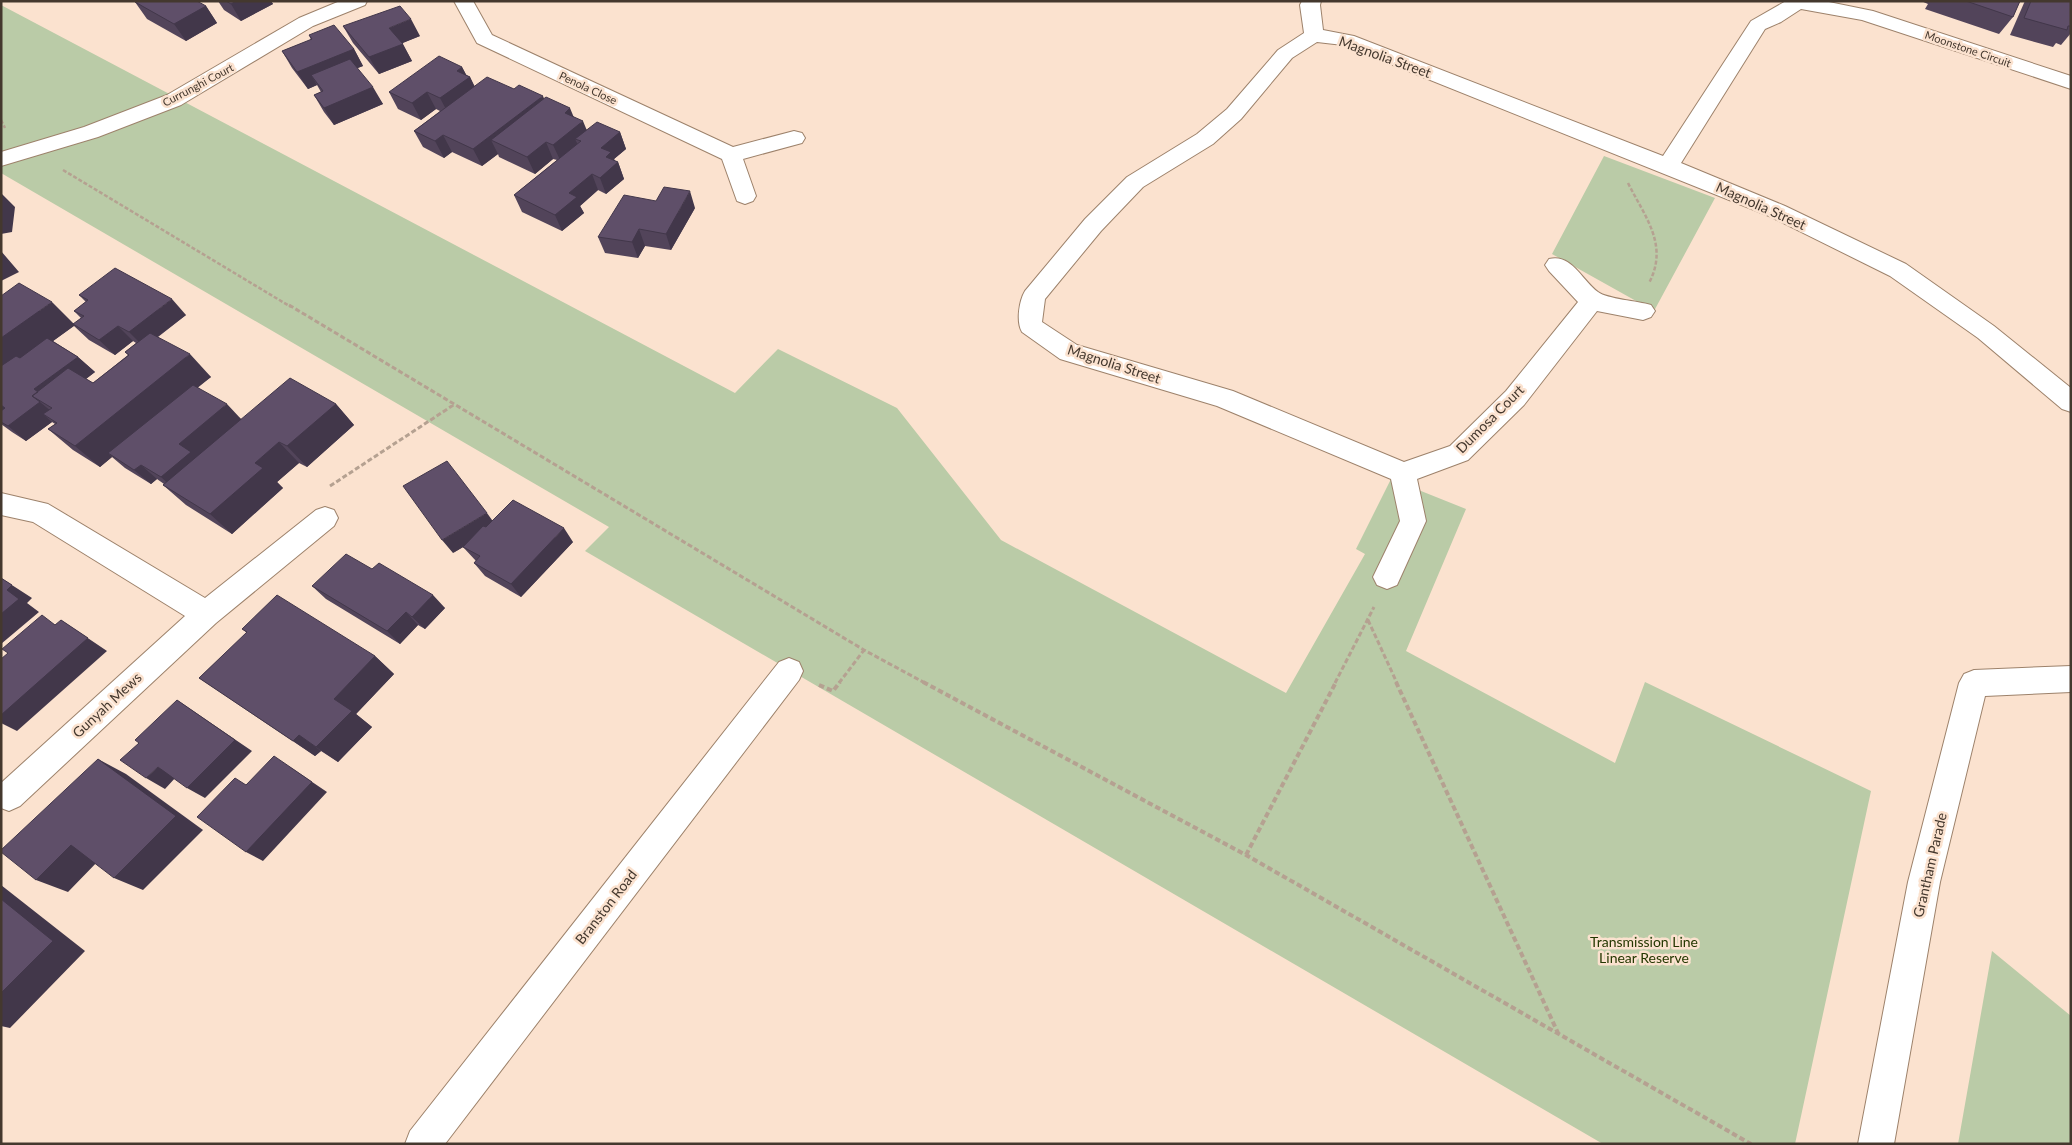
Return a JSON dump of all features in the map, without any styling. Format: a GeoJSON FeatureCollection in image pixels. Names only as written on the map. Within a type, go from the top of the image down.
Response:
{"type":"FeatureCollection","features":[{"type":"Feature","properties":{"kind":"street","name":"Currunghi Court"},"geometry":{"type":"LineString","coordinates":[[1,159],[91,132],[174,100],[306,22],[358,1]]}},
{"type":"Feature","properties":{"kind":"street","name":"Penola Close"},"geometry":{"type":"LineString","coordinates":[[463,1],[484,39],[731,154]]}},
{"type":"Feature","properties":{"kind":"street"},"geometry":{"type":"LineString","coordinates":[[1312,1],[1314,35]]}},
{"type":"Feature","properties":{"kind":"street","name":"Moonstone Circuit"},"geometry":{"type":"LineString","coordinates":[[1843,1],[1866,15]]}},
{"type":"Feature","properties":{"kind":"street","name":"Moonstone Circuit"},"geometry":{"type":"LineString","coordinates":[[1668,166],[1758,16],[1774,18],[1796,2],[1866,15],[2071,83]]}},
{"type":"Feature","properties":{"kind":"street","name":"Magnolia Street"},"geometry":{"type":"LineString","coordinates":[[1403,473],[1224,398],[1069,352],[1030,326],[1033,296],[1093,225],[1135,182],[1205,138],[1234,114],[1285,54],[1314,35],[1347,40],[1668,166],[1777,211],[1898,270],[1986,332],[2068,396]]}},
{"type":"Feature","properties":{"kind":"street"},"geometry":{"type":"LineString","coordinates":[[745,196],[731,154],[794,138]]}},
{"type":"Feature","properties":{"kind":"street"},"geometry":{"type":"LineString","coordinates":[[1557,265],[1592,301],[1643,301]]}},
{"type":"Feature","properties":{"kind":"street","name":"Dumosa Court"},"geometry":{"type":"LineString","coordinates":[[1403,473],[1459,453],[1515,398],[1592,301]]}},
{"type":"Feature","properties":{"kind":"street"},"geometry":{"type":"LineString","coordinates":[[1387,577],[1413,521],[1403,473]]}},
{"type":"Feature","properties":{"kind":"street"},"geometry":{"type":"LineString","coordinates":[[1,504],[39,512],[206,614]]}},
{"type":"Feature","properties":{"kind":"street","name":"Gunyah Mews"},"geometry":{"type":"LineString","coordinates":[[9,796],[206,614],[325,518]]}},
{"type":"Feature","properties":{"kind":"street","name":"Branston Road"},"geometry":{"type":"LineString","coordinates":[[423,1144],[789,671]]}},
{"type":"Feature","properties":{"kind":"street","name":"Grantham Parade"},"geometry":{"type":"LineString","coordinates":[[1876,1144],[1924,882],[1974,683],[2071,679]]}},
{"type":"Feature","properties":{"kind":"path"},"geometry":{"type":"LineString","coordinates":[[1,120],[11,146],[47,160],[864,650],[1246,855],[1751,1144]]}},
{"type":"Feature","properties":{"kind":"path"},"geometry":{"type":"LineString","coordinates":[[1626,178],[1653,233],[1658,250],[1657,269],[1643,301]]}},
{"type":"Feature","properties":{"kind":"path"},"geometry":{"type":"LineString","coordinates":[[325,518],[329,486],[455,404]]}},
{"type":"Feature","properties":{"kind":"path"},"geometry":{"type":"LineString","coordinates":[[1246,855],[1368,620],[1387,577]]}},
{"type":"Feature","properties":{"kind":"path"},"geometry":{"type":"LineString","coordinates":[[1368,620],[1558,1033]]}},
{"type":"Feature","properties":{"kind":"path"},"geometry":{"type":"LineString","coordinates":[[789,671],[833,691],[864,650]]}},
{"type":"Feature","properties":{"kind":"green space","name":"Transmission Line Linear Reserve"},"geometry":{"type":"Polygon","coordinates":[[[1,5],[735,393],[778,349],[897,408],[1001,540],[1286,693],[1365,554],[1356,549],[1391,479],[1466,509],[1406,651],[1615,763],[1645,682],[1871,791],[1795,1144],[1603,1144],[585,551],[609,527],[1,173],[1,5]]]}},
{"type":"Feature","properties":{"kind":"green space"},"geometry":{"type":"Polygon","coordinates":[[[1604,156],[1715,198],[1654,311],[1552,254],[1604,156]]]}},
{"type":"Feature","properties":{"kind":"green space"},"geometry":{"type":"Polygon","coordinates":[[[1992,951],[2071,1016],[2071,1144],[1958,1144],[1992,951]]]}},
{"type":"Feature","properties":{"kind":"building"},"geometry":{"type":"Polygon","coordinates":[[[197,1],[206,6],[174,24],[135,2],[197,1]]]}},
{"type":"Feature","properties":{"kind":"building"},"geometry":{"type":"Polygon","coordinates":[[[1966,1],[2020,1],[2013,17],[1966,1]]]}},
{"type":"Feature","properties":{"kind":"building"},"geometry":{"type":"Polygon","coordinates":[[[2031,1],[2071,1],[2071,26],[2068,26],[2067,30],[2024,18],[2031,1]]]}},
{"type":"Feature","properties":{"kind":"building"},"geometry":{"type":"Polygon","coordinates":[[[400,6],[411,19],[389,28],[403,44],[369,57],[343,26],[400,6]]]}},
{"type":"Feature","properties":{"kind":"building"},"geometry":{"type":"Polygon","coordinates":[[[334,25],[354,49],[297,72],[282,51],[312,39],[309,35],[334,25]]]}},
{"type":"Feature","properties":{"kind":"building"},"geometry":{"type":"Polygon","coordinates":[[[439,56],[462,67],[457,71],[470,77],[440,98],[427,92],[412,103],[389,92],[439,56]]]}},
{"type":"Feature","properties":{"kind":"building"},"geometry":{"type":"Polygon","coordinates":[[[350,59],[373,87],[324,108],[314,95],[323,91],[311,75],[350,59]]]}},
{"type":"Feature","properties":{"kind":"building"},"geometry":{"type":"Polygon","coordinates":[[[487,77],[514,89],[519,85],[543,96],[473,149],[443,135],[435,141],[414,131],[487,77]]]}},
{"type":"Feature","properties":{"kind":"building"},"geometry":{"type":"Polygon","coordinates":[[[546,97],[570,108],[565,113],[583,121],[553,145],[546,142],[527,157],[491,140],[546,97]]]}},
{"type":"Feature","properties":{"kind":"building"},"geometry":{"type":"Polygon","coordinates":[[[597,122],[620,132],[601,148],[611,152],[606,157],[618,162],[600,178],[592,174],[569,193],[577,197],[555,215],[514,195],[581,141],[575,139],[597,122]]]}},
{"type":"Feature","properties":{"kind":"building"},"geometry":{"type":"Polygon","coordinates":[[[664,187],[690,191],[666,234],[639,229],[632,242],[598,237],[624,195],[656,201],[664,187]]]}},
{"type":"Feature","properties":{"kind":"building"},"geometry":{"type":"Polygon","coordinates":[[[115,268],[172,299],[129,332],[118,326],[99,340],[73,324],[84,316],[74,311],[88,300],[79,295],[115,268]]]}},
{"type":"Feature","properties":{"kind":"building"},"geometry":{"type":"Polygon","coordinates":[[[19,283],[52,302],[1,338],[1,296],[19,283]]]}},
{"type":"Feature","properties":{"kind":"building"},"geometry":{"type":"Polygon","coordinates":[[[150,333],[190,354],[75,446],[48,429],[57,423],[43,414],[52,408],[32,396],[68,368],[93,383],[129,355],[125,352],[150,333]]]}},
{"type":"Feature","properties":{"kind":"building"},"geometry":{"type":"Polygon","coordinates":[[[47,338],[78,357],[34,389],[38,392],[32,396],[40,402],[8,426],[1,422],[1,411],[5,408],[1,405],[1,366],[16,356],[20,358],[47,338]]]}},
{"type":"Feature","properties":{"kind":"building"},"geometry":{"type":"Polygon","coordinates":[[[290,378],[336,404],[287,446],[279,442],[255,463],[263,468],[210,514],[163,485],[290,378]]]}},
{"type":"Feature","properties":{"kind":"building"},"geometry":{"type":"Polygon","coordinates":[[[193,385],[227,404],[179,444],[191,452],[161,477],[141,465],[134,470],[108,453],[193,385]]]}},
{"type":"Feature","properties":{"kind":"building"},"geometry":{"type":"Polygon","coordinates":[[[447,461],[487,513],[442,540],[403,486],[447,461]]]}},
{"type":"Feature","properties":{"kind":"building"},"geometry":{"type":"Polygon","coordinates":[[[513,500],[564,528],[511,584],[474,563],[480,556],[463,547],[483,526],[486,527],[513,500]]]}},
{"type":"Feature","properties":{"kind":"building"},"geometry":{"type":"Polygon","coordinates":[[[346,554],[372,569],[379,563],[433,595],[412,617],[406,612],[387,631],[312,586],[346,554]]]}},
{"type":"Feature","properties":{"kind":"building"},"geometry":{"type":"Polygon","coordinates":[[[1,578],[12,585],[7,590],[19,599],[1,614],[1,578]]]}},
{"type":"Feature","properties":{"kind":"building"},"geometry":{"type":"Polygon","coordinates":[[[277,595],[375,656],[334,699],[352,711],[316,747],[299,735],[293,741],[199,678],[247,632],[242,629],[277,595]]]}},
{"type":"Feature","properties":{"kind":"building"},"geometry":{"type":"Polygon","coordinates":[[[42,615],[55,625],[61,620],[88,638],[1,715],[1,659],[8,653],[2,649],[42,615]]]}},
{"type":"Feature","properties":{"kind":"building"},"geometry":{"type":"Polygon","coordinates":[[[177,700],[235,740],[187,788],[158,767],[146,778],[120,760],[139,743],[135,740],[177,700]]]}},
{"type":"Feature","properties":{"kind":"building"},"geometry":{"type":"Polygon","coordinates":[[[274,756],[312,782],[246,852],[197,817],[235,778],[246,785],[274,756]]]}},
{"type":"Feature","properties":{"kind":"building"},"geometry":{"type":"Polygon","coordinates":[[[98,759],[176,816],[114,878],[71,845],[36,880],[1,852],[1,850],[98,759]]]}},
{"type":"Feature","properties":{"kind":"building"},"geometry":{"type":"Polygon","coordinates":[[[1,899],[53,941],[1,993],[1,899]]]}}]}
